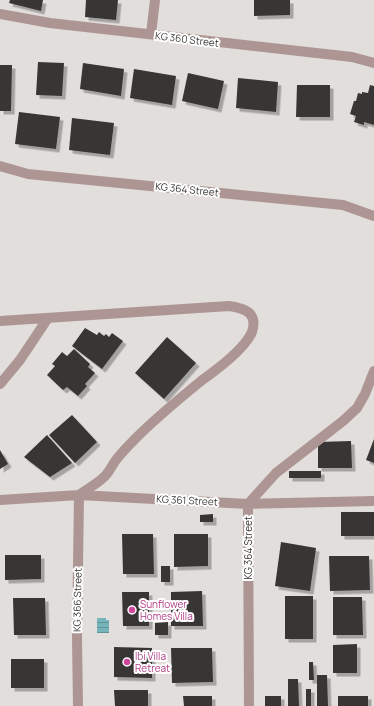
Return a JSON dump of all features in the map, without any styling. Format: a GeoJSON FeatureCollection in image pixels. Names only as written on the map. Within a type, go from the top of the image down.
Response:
{"type":"FeatureCollection","features":[{"type":"Feature","properties":{"kind":"street"},"geometry":{"type":"LineString","coordinates":[[151,34],[155,0]]}},
{"type":"Feature","properties":{"kind":"street","name":"KG 360 Street"},"geometry":{"type":"LineString","coordinates":[[0,14],[50,24],[352,57],[374,63]]}},
{"type":"Feature","properties":{"kind":"street","name":"KG 364 Street"},"geometry":{"type":"LineString","coordinates":[[0,166],[28,174],[343,205],[374,216]]}},
{"type":"Feature","properties":{"kind":"street"},"geometry":{"type":"LineString","coordinates":[[0,321],[229,306],[240,307],[246,310],[252,318],[254,324],[251,334],[245,343],[227,361],[172,404],[136,438],[105,477],[79,495]]}},
{"type":"Feature","properties":{"kind":"street"},"geometry":{"type":"LineString","coordinates":[[0,384],[20,360],[48,318]]}},
{"type":"Feature","properties":{"kind":"street","name":"KG 364 Street"},"geometry":{"type":"LineString","coordinates":[[249,706],[248,504],[276,473],[343,421],[357,408],[365,394],[374,371]]}},
{"type":"Feature","properties":{"kind":"street","name":"KG 361 Street"},"geometry":{"type":"LineString","coordinates":[[0,500],[79,495],[248,504],[374,501]]}},
{"type":"Feature","properties":{"kind":"street","name":"KG 366 Street"},"geometry":{"type":"LineString","coordinates":[[78,706],[77,638],[79,495]]}},
{"type":"Feature","properties":{"kind":"water"},"geometry":{"type":"Polygon","coordinates":[[[97,618],[106,618],[106,620],[109,620],[109,633],[97,633],[97,618]]]}},
{"type":"Feature","properties":{"kind":"building"},"geometry":{"type":"Polygon","coordinates":[[[10,0],[43,0],[41,11],[9,3],[10,0]]]}},
{"type":"Feature","properties":{"kind":"building"},"geometry":{"type":"Polygon","coordinates":[[[86,0],[118,0],[116,20],[85,17],[86,0]]]}},
{"type":"Feature","properties":{"kind":"building"},"geometry":{"type":"Polygon","coordinates":[[[254,0],[290,0],[290,15],[254,16],[254,0]]]}},
{"type":"Feature","properties":{"kind":"building"},"geometry":{"type":"Polygon","coordinates":[[[38,62],[64,63],[62,96],[36,95],[38,62]]]}},
{"type":"Feature","properties":{"kind":"building"},"geometry":{"type":"Polygon","coordinates":[[[83,63],[124,69],[121,96],[80,89],[83,63]]]}},
{"type":"Feature","properties":{"kind":"building"},"geometry":{"type":"Polygon","coordinates":[[[0,65],[12,65],[11,111],[0,111],[0,65]]]}},
{"type":"Feature","properties":{"kind":"building"},"geometry":{"type":"Polygon","coordinates":[[[134,69],[176,76],[172,105],[130,98],[134,69]]]}},
{"type":"Feature","properties":{"kind":"building"},"geometry":{"type":"Polygon","coordinates":[[[188,73],[224,81],[218,109],[182,101],[188,73]]]}},
{"type":"Feature","properties":{"kind":"building"},"geometry":{"type":"Polygon","coordinates":[[[238,78],[278,82],[276,112],[236,108],[238,78]]]}},
{"type":"Feature","properties":{"kind":"building"},"geometry":{"type":"Polygon","coordinates":[[[297,85],[330,85],[330,117],[296,117],[297,85]]]}},
{"type":"Feature","properties":{"kind":"building"},"geometry":{"type":"Polygon","coordinates":[[[370,85],[374,86],[374,125],[364,122],[364,125],[354,122],[356,116],[350,114],[358,93],[368,93],[370,85]]]}},
{"type":"Feature","properties":{"kind":"building"},"geometry":{"type":"Polygon","coordinates":[[[19,112],[60,117],[56,149],[15,144],[19,112]]]}},
{"type":"Feature","properties":{"kind":"building"},"geometry":{"type":"Polygon","coordinates":[[[72,118],[114,123],[110,155],[69,150],[72,118]]]}},
{"type":"Feature","properties":{"kind":"building"},"geometry":{"type":"Polygon","coordinates":[[[85,328],[97,335],[99,332],[104,336],[106,334],[109,337],[112,333],[123,341],[102,369],[72,346],[85,328]]]}},
{"type":"Feature","properties":{"kind":"building"},"geometry":{"type":"Polygon","coordinates":[[[167,337],[196,363],[164,399],[135,373],[167,337]]]}},
{"type":"Feature","properties":{"kind":"building"},"geometry":{"type":"Polygon","coordinates":[[[74,349],[90,364],[88,367],[95,373],[85,384],[87,386],[78,396],[67,387],[63,390],[47,375],[55,366],[52,364],[62,352],[67,356],[74,349]]]}},
{"type":"Feature","properties":{"kind":"building"},"geometry":{"type":"Polygon","coordinates":[[[72,415],[97,442],[75,463],[49,435],[72,415]]]}},
{"type":"Feature","properties":{"kind":"building"},"geometry":{"type":"Polygon","coordinates":[[[47,435],[72,463],[50,477],[24,457],[47,435]]]}},
{"type":"Feature","properties":{"kind":"building"},"geometry":{"type":"Polygon","coordinates":[[[374,439],[374,463],[366,460],[374,439]]]}},
{"type":"Feature","properties":{"kind":"building"},"geometry":{"type":"Polygon","coordinates":[[[351,441],[352,468],[318,468],[318,442],[351,441]]]}},
{"type":"Feature","properties":{"kind":"building"},"geometry":{"type":"Polygon","coordinates":[[[0,450],[8,464],[0,469],[0,450]]]}},
{"type":"Feature","properties":{"kind":"building"},"geometry":{"type":"Polygon","coordinates":[[[289,471],[321,471],[321,478],[289,478],[289,471]]]}},
{"type":"Feature","properties":{"kind":"building"},"geometry":{"type":"Polygon","coordinates":[[[341,512],[374,512],[374,536],[341,536],[341,512]]]}},
{"type":"Feature","properties":{"kind":"building"},"geometry":{"type":"Polygon","coordinates":[[[213,514],[213,522],[200,522],[200,515],[213,514]]]}},
{"type":"Feature","properties":{"kind":"building"},"geometry":{"type":"Polygon","coordinates":[[[122,534],[153,534],[154,574],[123,574],[122,534]]]}},
{"type":"Feature","properties":{"kind":"building"},"geometry":{"type":"Polygon","coordinates":[[[174,534],[208,534],[208,566],[174,567],[174,534]]]}},
{"type":"Feature","properties":{"kind":"building"},"geometry":{"type":"Polygon","coordinates":[[[281,542],[316,548],[310,591],[275,586],[281,542]]]}},
{"type":"Feature","properties":{"kind":"building"},"geometry":{"type":"Polygon","coordinates":[[[5,555],[41,555],[41,579],[5,580],[5,555]]]}},
{"type":"Feature","properties":{"kind":"building"},"geometry":{"type":"Polygon","coordinates":[[[329,556],[369,556],[370,590],[330,591],[329,556]]]}},
{"type":"Feature","properties":{"kind":"building"},"geometry":{"type":"Polygon","coordinates":[[[161,566],[170,566],[170,582],[161,582],[161,566]]]}},
{"type":"Feature","properties":{"kind":"building"},"geometry":{"type":"Polygon","coordinates":[[[202,591],[203,626],[171,626],[171,592],[202,591]]]}},
{"type":"Feature","properties":{"kind":"building"},"geometry":{"type":"Polygon","coordinates":[[[122,592],[149,592],[149,626],[123,626],[122,592]]]}},
{"type":"Feature","properties":{"kind":"building"},"geometry":{"type":"Polygon","coordinates":[[[285,596],[313,596],[313,639],[285,639],[285,596]]]}},
{"type":"Feature","properties":{"kind":"building"},"geometry":{"type":"Polygon","coordinates":[[[333,597],[362,597],[363,635],[333,635],[333,597]]]}},
{"type":"Feature","properties":{"kind":"building"},"geometry":{"type":"Polygon","coordinates":[[[13,598],[45,598],[46,635],[14,635],[13,598]]]}},
{"type":"Feature","properties":{"kind":"building"},"geometry":{"type":"Polygon","coordinates":[[[168,622],[168,635],[155,635],[155,623],[168,622]]]}},
{"type":"Feature","properties":{"kind":"building"},"geometry":{"type":"Polygon","coordinates":[[[357,644],[357,673],[333,673],[333,645],[357,644]]]}},
{"type":"Feature","properties":{"kind":"building"},"geometry":{"type":"Polygon","coordinates":[[[114,647],[152,648],[152,678],[114,677],[114,647]]]}},
{"type":"Feature","properties":{"kind":"building"},"geometry":{"type":"Polygon","coordinates":[[[171,648],[212,648],[213,682],[172,683],[171,648]]]}},
{"type":"Feature","properties":{"kind":"building"},"geometry":{"type":"Polygon","coordinates":[[[11,659],[44,659],[44,688],[11,688],[11,659]]]}},
{"type":"Feature","properties":{"kind":"building"},"geometry":{"type":"Polygon","coordinates":[[[309,662],[313,662],[314,680],[309,680],[309,662]]]}},
{"type":"Feature","properties":{"kind":"building"},"geometry":{"type":"Polygon","coordinates":[[[317,675],[327,675],[328,706],[317,706],[317,675]]]}},
{"type":"Feature","properties":{"kind":"building"},"geometry":{"type":"Polygon","coordinates":[[[288,679],[298,679],[299,706],[288,706],[288,679]]]}},
{"type":"Feature","properties":{"kind":"building"},"geometry":{"type":"Polygon","coordinates":[[[306,689],[311,689],[311,706],[306,706],[306,689]]]}},
{"type":"Feature","properties":{"kind":"building"},"geometry":{"type":"Polygon","coordinates":[[[114,690],[148,690],[148,706],[115,706],[114,690]]]}},
{"type":"Feature","properties":{"kind":"building"},"geometry":{"type":"Polygon","coordinates":[[[183,696],[212,696],[212,706],[184,706],[183,696]]]}},
{"type":"Feature","properties":{"kind":"building"},"geometry":{"type":"Polygon","coordinates":[[[265,696],[281,696],[281,706],[265,706],[265,696]]]}},
{"type":"Feature","properties":{"kind":"building"},"geometry":{"type":"Polygon","coordinates":[[[338,696],[368,696],[368,706],[338,706],[338,696]]]}},
{"type":"Feature","properties":{"kind":"place","name":"Sunflower Homes Villa"},"geometry":{"type":"Point","coordinates":[132,610]}},
{"type":"Feature","properties":{"kind":"place","name":"Ibi Villa Retreat"},"geometry":{"type":"Point","coordinates":[127,662]}}]}
